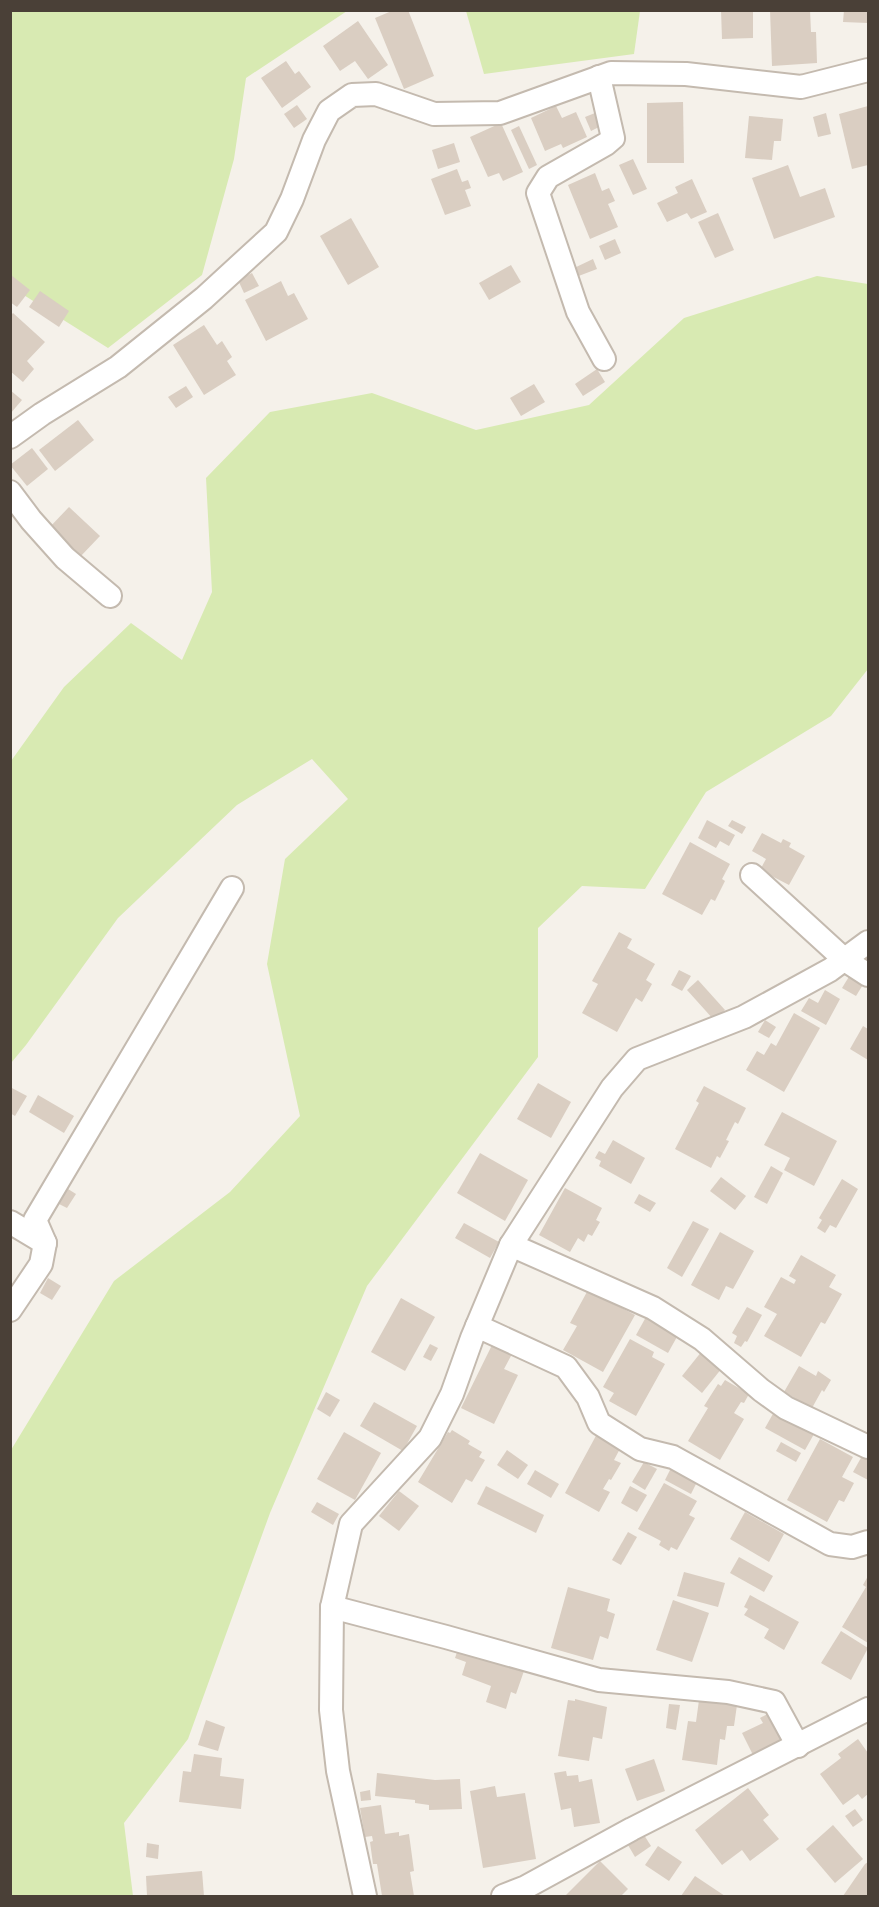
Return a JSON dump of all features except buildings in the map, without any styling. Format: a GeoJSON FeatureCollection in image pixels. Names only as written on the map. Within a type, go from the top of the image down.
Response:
{"type":"FeatureCollection","features":[{"type":"Feature","properties":{"kind":"street"},"geometry":{"type":"LineString","coordinates":[[10,437],[42,414],[118,367],[204,298],[276,232],[292,199],[314,140],[329,111],[352,95],[376,94],[435,114],[500,113],[611,73],[686,74],[801,87],[868,70]]}},
{"type":"Feature","properties":{"kind":"street"},"geometry":{"type":"LineString","coordinates":[[599,77],[613,138],[548,177],[538,193],[578,312],[604,359]]}},
{"type":"Feature","properties":{"kind":"street"},"geometry":{"type":"LineString","coordinates":[[10,492],[65,558],[110,596]]}},
{"type":"Feature","properties":{"kind":"street"},"geometry":{"type":"LineString","coordinates":[[752,875],[844,960],[868,975]]}},
{"type":"Feature","properties":{"kind":"street"},"geometry":{"type":"LineString","coordinates":[[10,1310],[40,1264],[45,1243],[35,1220],[232,888]]}},
{"type":"Feature","properties":{"kind":"street"},"geometry":{"type":"LineString","coordinates":[[365,1896],[338,1771],[331,1710],[332,1607],[351,1524],[430,1438],[452,1394],[511,1245],[612,1088],[637,1059],[744,1017],[830,970],[868,942]]}},
{"type":"Feature","properties":{"kind":"street"},"geometry":{"type":"LineString","coordinates":[[10,1222],[45,1243]]}},
{"type":"Feature","properties":{"kind":"street"},"geometry":{"type":"LineString","coordinates":[[511,1245],[652,1308],[702,1339],[761,1390],[786,1408],[868,1447]]}},
{"type":"Feature","properties":{"kind":"street"},"geometry":{"type":"LineString","coordinates":[[477,1326],[566,1367],[588,1397],[599,1423],[640,1449],[673,1457],[830,1544],[852,1547],[868,1542]]}},
{"type":"Feature","properties":{"kind":"street"},"geometry":{"type":"LineString","coordinates":[[332,1607],[446,1636],[599,1680],[728,1692],[774,1702],[798,1746]]}},
{"type":"Feature","properties":{"kind":"street"},"geometry":{"type":"LineString","coordinates":[[503,1896],[526,1887],[632,1829],[868,1709]]}},
{"type":"Feature","properties":{"kind":"green space"},"geometry":{"type":"Polygon","coordinates":[[[466,10],[640,11],[634,54],[484,74],[466,10]]]}},
{"type":"Feature","properties":{"kind":"green space"},"geometry":{"type":"Polygon","coordinates":[[[10,11],[347,11],[246,78],[234,159],[202,275],[108,348],[11,287],[10,11]]]}},
{"type":"Feature","properties":{"kind":"green space"},"geometry":{"type":"Polygon","coordinates":[[[817,276],[868,284],[868,669],[831,716],[706,792],[645,889],[582,886],[538,928],[538,1057],[367,1286],[270,1513],[188,1739],[124,1823],[133,1896],[11,1896],[11,1450],[114,1281],[230,1192],[300,1116],[267,964],[285,859],[348,799],[312,759],[237,805],[118,918],[11,1063],[11,761],[64,687],[131,623],[182,660],[212,592],[206,478],[270,412],[372,393],[476,430],[589,405],[684,318],[817,276]]]}}]}
